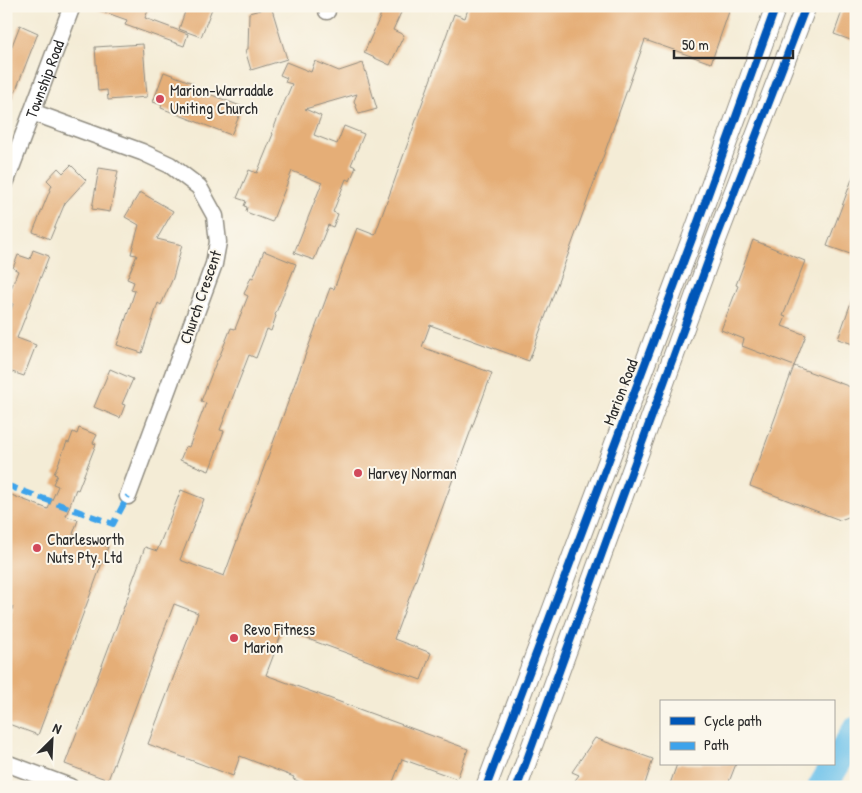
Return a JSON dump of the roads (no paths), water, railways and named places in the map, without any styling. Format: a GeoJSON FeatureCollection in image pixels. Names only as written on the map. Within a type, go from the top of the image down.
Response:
{"type":"FeatureCollection","features":[{"type":"Feature","properties":{"kind":"main road","name":"Marion Road"},"geometry":{"type":"LineString","coordinates":[[486,787],[690,244],[776,6]]}},
{"type":"Feature","properties":{"kind":"main road"},"geometry":{"type":"LineString","coordinates":[[517,787],[714,245],[806,6]]}},
{"type":"Feature","properties":{"kind":"street","name":"Township Road"},"geometry":{"type":"LineString","coordinates":[[6,181],[72,6]]}},
{"type":"Feature","properties":{"kind":"street","name":"Church Crescent"},"geometry":{"type":"LineString","coordinates":[[32,112],[142,152],[170,165],[199,187],[215,216],[218,242],[214,264],[128,496]]}},
{"type":"Feature","properties":{"kind":"street"},"geometry":{"type":"LineString","coordinates":[[6,763],[70,787]]}},
{"type":"Feature","properties":{"kind":"waterway"},"geometry":{"type":"LineString","coordinates":[[822,787],[856,731]]}},
{"type":"Feature","properties":{"kind":"place","name":"Marion-Warradale Uniting Church"},"geometry":{"type":"Point","coordinates":[160,99]}},
{"type":"Feature","properties":{"kind":"place","name":"Harvey Norman"},"geometry":{"type":"Point","coordinates":[358,473]}},
{"type":"Feature","properties":{"kind":"place","name":"Charlesworth Nuts Pty. Ltd"},"geometry":{"type":"Point","coordinates":[37,548]}},
{"type":"Feature","properties":{"kind":"place","name":"Revo Fitness Marion"},"geometry":{"type":"Point","coordinates":[234,638]}}]}
